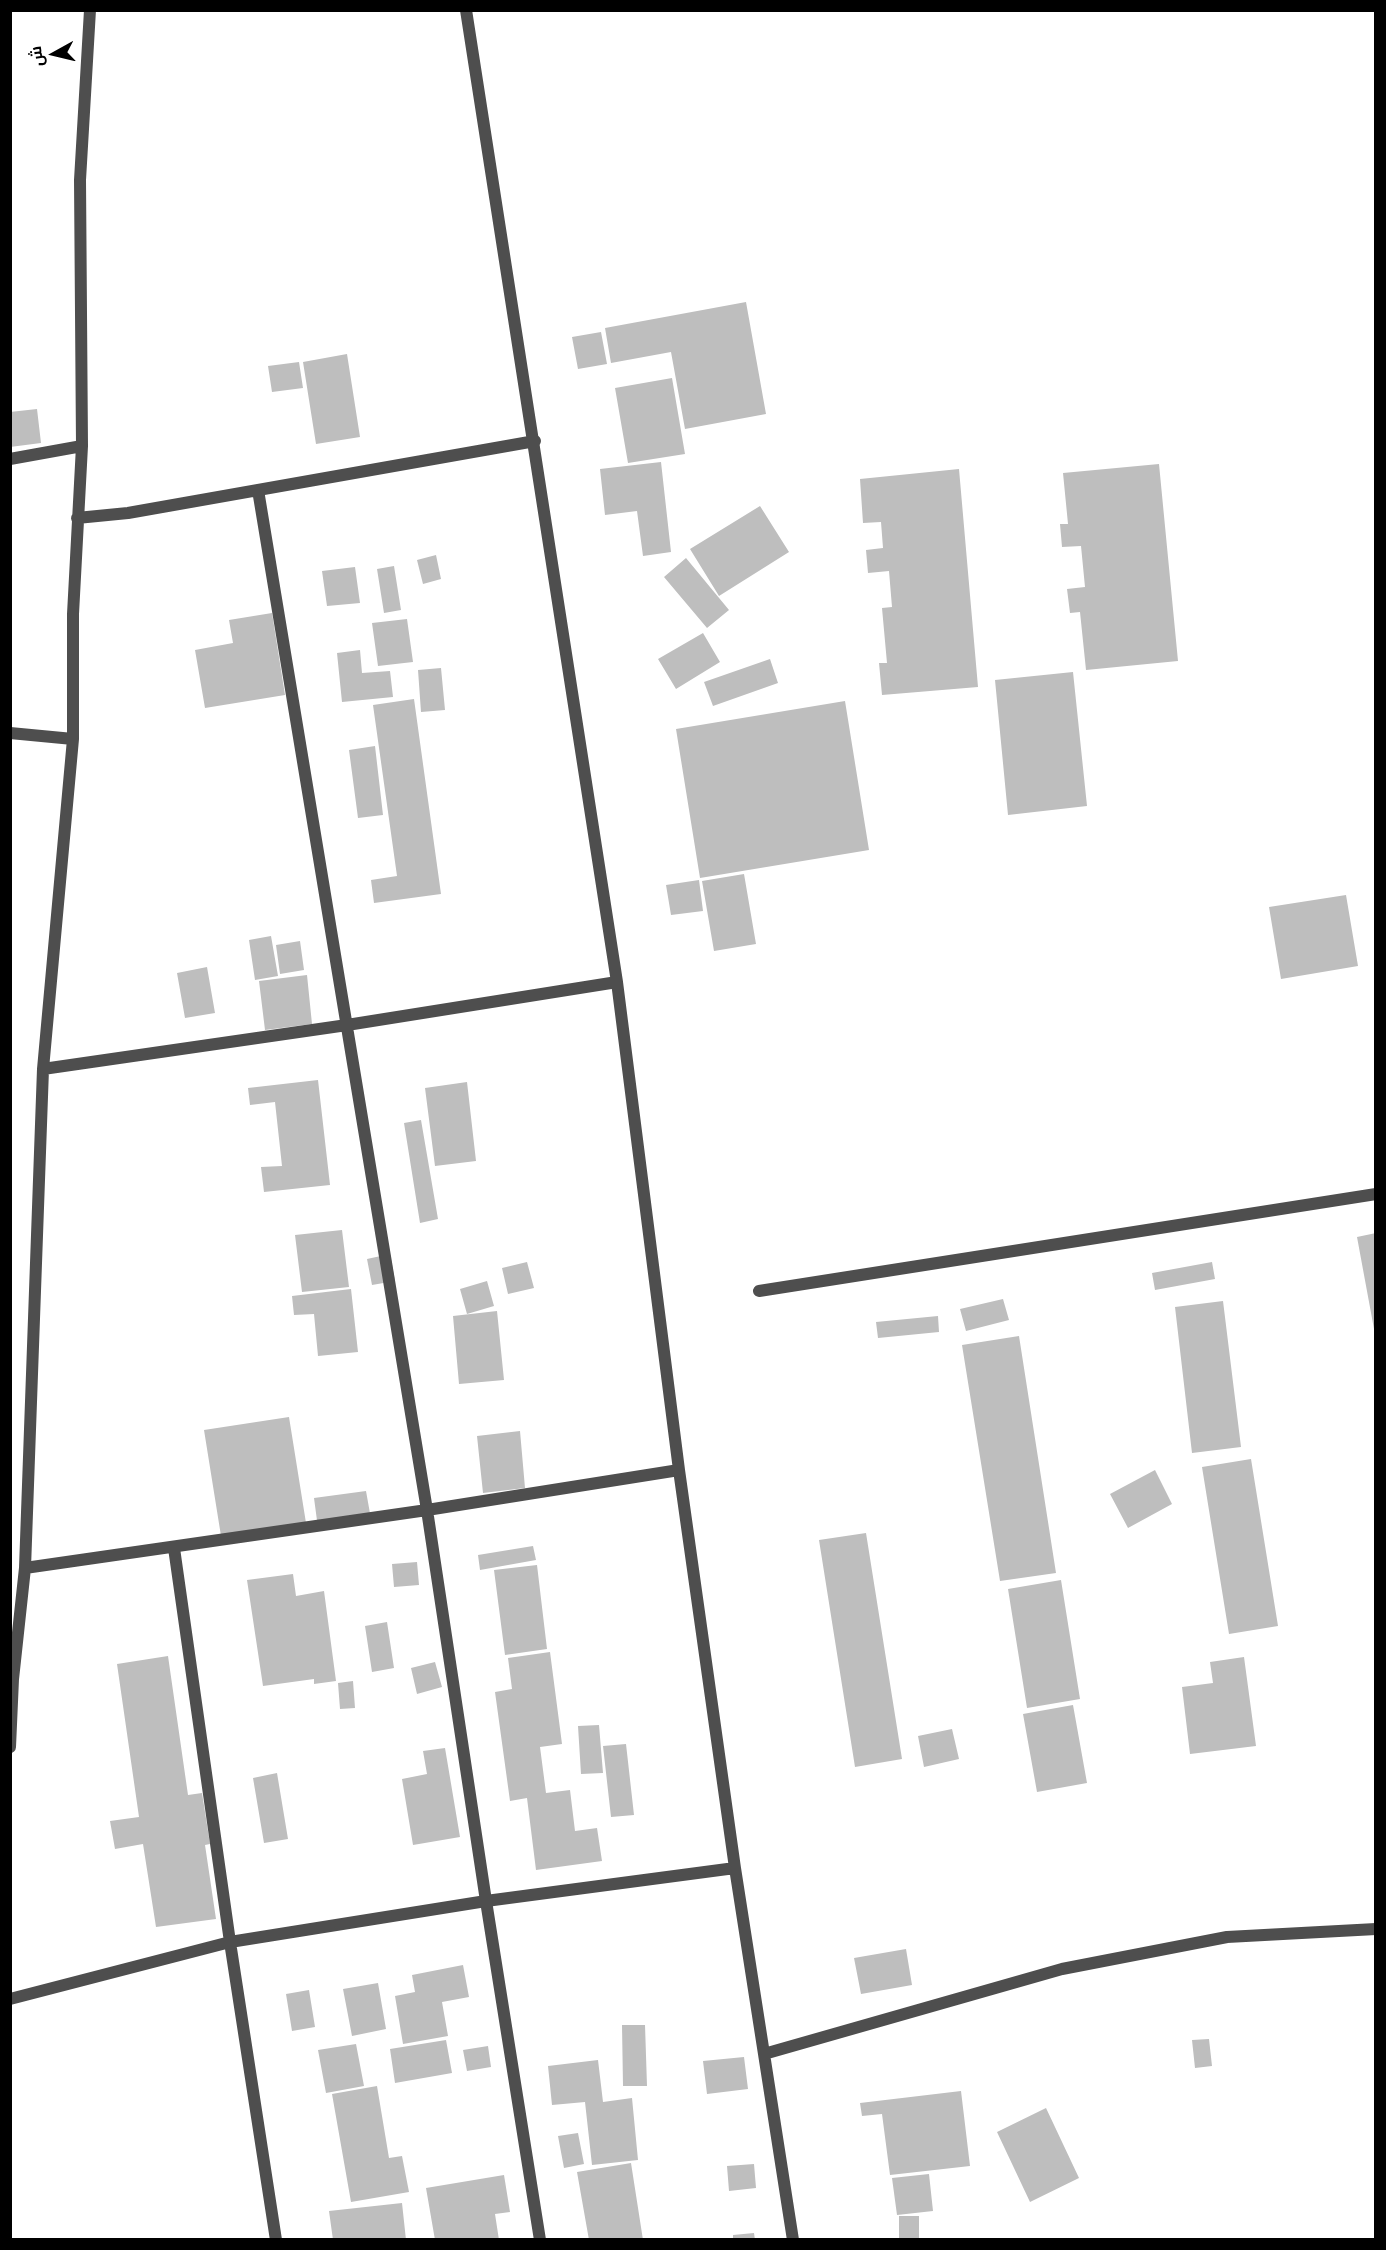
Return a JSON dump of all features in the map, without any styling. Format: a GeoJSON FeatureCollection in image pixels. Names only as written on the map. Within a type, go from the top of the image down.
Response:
{"type":"FeatureCollection","features":[{"type":"Feature","properties":{"kind":"street"},"geometry":{"type":"LineString","coordinates":[[10,1747],[12,1679],[25,1568],[44,1070],[73,739],[73,614],[82,446],[80,180],[90,10]]}},
{"type":"Feature","properties":{"kind":"street"},"geometry":{"type":"LineString","coordinates":[[466,10],[535,441],[617,982],[679,1470],[735,1868],[793,2240]]}},
{"type":"Feature","properties":{"kind":"street"},"geometry":{"type":"LineString","coordinates":[[77,518],[128,513],[535,441]]}},
{"type":"Feature","properties":{"kind":"street"},"geometry":{"type":"LineString","coordinates":[[10,459],[82,446]]}},
{"type":"Feature","properties":{"kind":"street"},"geometry":{"type":"LineString","coordinates":[[258,490],[428,1510],[486,1900],[540,2240]]}},
{"type":"Feature","properties":{"kind":"street"},"geometry":{"type":"LineString","coordinates":[[10,733],[73,739]]}},
{"type":"Feature","properties":{"kind":"street"},"geometry":{"type":"LineString","coordinates":[[44,1070],[617,982]]}},
{"type":"Feature","properties":{"kind":"street"},"geometry":{"type":"LineString","coordinates":[[759,1291],[1376,1194]]}},
{"type":"Feature","properties":{"kind":"street"},"geometry":{"type":"LineString","coordinates":[[25,1568],[428,1510],[679,1470]]}},
{"type":"Feature","properties":{"kind":"street"},"geometry":{"type":"LineString","coordinates":[[174,1548],[230,1942],[276,2240]]}},
{"type":"Feature","properties":{"kind":"street"},"geometry":{"type":"LineString","coordinates":[[10,1999],[230,1942],[486,1900],[735,1868]]}},
{"type":"Feature","properties":{"kind":"street"},"geometry":{"type":"LineString","coordinates":[[764,2054],[1062,1969],[1227,1937],[1376,1929]]}},
{"type":"Feature","properties":{"kind":"building"},"geometry":{"type":"Polygon","coordinates":[[[746,302],[766,414],[685,429],[671,352],[611,363],[605,328],[746,302]]]}},
{"type":"Feature","properties":{"kind":"building"},"geometry":{"type":"Polygon","coordinates":[[[601,332],[607,364],[578,369],[572,337],[601,332]]]}},
{"type":"Feature","properties":{"kind":"building"},"geometry":{"type":"Polygon","coordinates":[[[347,354],[360,437],[316,444],[303,362],[347,354]]]}},
{"type":"Feature","properties":{"kind":"building"},"geometry":{"type":"Polygon","coordinates":[[[299,362],[303,388],[272,392],[268,366],[299,362]]]}},
{"type":"Feature","properties":{"kind":"building"},"geometry":{"type":"Polygon","coordinates":[[[672,378],[685,454],[628,463],[615,388],[672,378]]]}},
{"type":"Feature","properties":{"kind":"building"},"geometry":{"type":"Polygon","coordinates":[[[37,409],[41,443],[10,447],[10,412],[37,409]]]}},
{"type":"Feature","properties":{"kind":"building"},"geometry":{"type":"Polygon","coordinates":[[[661,462],[671,552],[643,556],[637,511],[605,515],[600,469],[661,462]]]}},
{"type":"Feature","properties":{"kind":"building"},"geometry":{"type":"Polygon","coordinates":[[[1159,464],[1178,661],[1086,670],[1080,612],[1070,613],[1067,589],[1085,587],[1081,546],[1062,547],[1060,524],[1068,524],[1063,473],[1159,464]]]}},
{"type":"Feature","properties":{"kind":"building"},"geometry":{"type":"Polygon","coordinates":[[[959,469],[978,687],[882,695],[879,663],[887,663],[882,608],[892,607],[889,571],[868,573],[866,550],[883,548],[881,522],[863,523],[860,479],[959,469]]]}},
{"type":"Feature","properties":{"kind":"building"},"geometry":{"type":"Polygon","coordinates":[[[760,506],[789,552],[719,596],[690,549],[760,506]]]}},
{"type":"Feature","properties":{"kind":"building"},"geometry":{"type":"Polygon","coordinates":[[[436,555],[441,579],[423,584],[417,560],[436,555]]]}},
{"type":"Feature","properties":{"kind":"building"},"geometry":{"type":"Polygon","coordinates":[[[686,558],[729,610],[707,628],[664,577],[686,558]]]}},
{"type":"Feature","properties":{"kind":"building"},"geometry":{"type":"Polygon","coordinates":[[[394,566],[401,610],[384,613],[377,569],[394,566]]]}},
{"type":"Feature","properties":{"kind":"building"},"geometry":{"type":"Polygon","coordinates":[[[355,567],[360,603],[327,606],[322,571],[355,567]]]}},
{"type":"Feature","properties":{"kind":"building"},"geometry":{"type":"Polygon","coordinates":[[[272,613],[285,695],[205,708],[195,650],[233,643],[229,620],[272,613]]]}},
{"type":"Feature","properties":{"kind":"building"},"geometry":{"type":"Polygon","coordinates":[[[407,619],[413,662],[378,666],[372,623],[407,619]]]}},
{"type":"Feature","properties":{"kind":"building"},"geometry":{"type":"Polygon","coordinates":[[[703,633],[720,662],[676,689],[658,659],[703,633]]]}},
{"type":"Feature","properties":{"kind":"building"},"geometry":{"type":"Polygon","coordinates":[[[360,650],[362,673],[390,671],[393,697],[342,702],[337,653],[360,650]]]}},
{"type":"Feature","properties":{"kind":"building"},"geometry":{"type":"Polygon","coordinates":[[[770,659],[778,683],[713,706],[704,682],[770,659]]]}},
{"type":"Feature","properties":{"kind":"building"},"geometry":{"type":"Polygon","coordinates":[[[441,668],[445,710],[421,712],[418,670],[441,668]]]}},
{"type":"Feature","properties":{"kind":"building"},"geometry":{"type":"Polygon","coordinates":[[[1073,672],[1087,806],[1008,815],[995,680],[1073,672]]]}},
{"type":"Feature","properties":{"kind":"building"},"geometry":{"type":"Polygon","coordinates":[[[414,699],[441,894],[374,903],[371,880],[397,876],[373,705],[414,699]]]}},
{"type":"Feature","properties":{"kind":"building"},"geometry":{"type":"Polygon","coordinates":[[[845,701],[869,850],[700,878],[676,729],[845,701]]]}},
{"type":"Feature","properties":{"kind":"building"},"geometry":{"type":"Polygon","coordinates":[[[375,746],[383,815],[358,818],[349,750],[375,746]]]}},
{"type":"Feature","properties":{"kind":"building"},"geometry":{"type":"Polygon","coordinates":[[[744,874],[756,944],[714,951],[702,881],[744,874]]]}},
{"type":"Feature","properties":{"kind":"building"},"geometry":{"type":"Polygon","coordinates":[[[699,880],[703,911],[671,915],[666,885],[699,880]]]}},
{"type":"Feature","properties":{"kind":"building"},"geometry":{"type":"Polygon","coordinates":[[[1346,895],[1358,966],[1281,979],[1269,907],[1346,895]]]}},
{"type":"Feature","properties":{"kind":"building"},"geometry":{"type":"Polygon","coordinates":[[[271,936],[278,976],[255,980],[249,940],[271,936]]]}},
{"type":"Feature","properties":{"kind":"building"},"geometry":{"type":"Polygon","coordinates":[[[300,941],[304,970],[280,974],[276,945],[300,941]]]}},
{"type":"Feature","properties":{"kind":"building"},"geometry":{"type":"Polygon","coordinates":[[[207,967],[215,1013],[185,1018],[177,973],[207,967]]]}},
{"type":"Feature","properties":{"kind":"building"},"geometry":{"type":"Polygon","coordinates":[[[307,975],[312,1024],[265,1030],[259,981],[307,975]]]}},
{"type":"Feature","properties":{"kind":"building"},"geometry":{"type":"Polygon","coordinates":[[[318,1080],[330,1185],[264,1192],[261,1167],[282,1166],[275,1102],[250,1105],[248,1088],[318,1080]]]}},
{"type":"Feature","properties":{"kind":"building"},"geometry":{"type":"Polygon","coordinates":[[[467,1082],[476,1161],[435,1166],[425,1088],[467,1082]]]}},
{"type":"Feature","properties":{"kind":"building"},"geometry":{"type":"Polygon","coordinates":[[[421,1120],[438,1219],[420,1223],[404,1123],[421,1120]]]}},
{"type":"Feature","properties":{"kind":"building"},"geometry":{"type":"Polygon","coordinates":[[[342,1230],[349,1287],[302,1292],[295,1235],[342,1230]]]}},
{"type":"Feature","properties":{"kind":"building"},"geometry":{"type":"Polygon","coordinates":[[[1376,1233],[1376,1329],[1374,1329],[1357,1237],[1376,1233]]]}},
{"type":"Feature","properties":{"kind":"building"},"geometry":{"type":"Polygon","coordinates":[[[390,1254],[395,1281],[372,1285],[367,1259],[390,1254]]]}},
{"type":"Feature","properties":{"kind":"building"},"geometry":{"type":"Polygon","coordinates":[[[527,1262],[534,1288],[508,1294],[502,1268],[527,1262]]]}},
{"type":"Feature","properties":{"kind":"building"},"geometry":{"type":"Polygon","coordinates":[[[1212,1262],[1215,1279],[1155,1290],[1152,1273],[1212,1262]]]}},
{"type":"Feature","properties":{"kind":"building"},"geometry":{"type":"Polygon","coordinates":[[[487,1281],[494,1306],[467,1314],[460,1289],[487,1281]]]}},
{"type":"Feature","properties":{"kind":"building"},"geometry":{"type":"Polygon","coordinates":[[[351,1289],[358,1352],[318,1356],[314,1314],[294,1315],[292,1296],[351,1289]]]}},
{"type":"Feature","properties":{"kind":"building"},"geometry":{"type":"Polygon","coordinates":[[[1003,1299],[1009,1320],[966,1331],[960,1309],[1003,1299]]]}},
{"type":"Feature","properties":{"kind":"building"},"geometry":{"type":"Polygon","coordinates":[[[1223,1301],[1241,1447],[1192,1453],[1175,1307],[1223,1301]]]}},
{"type":"Feature","properties":{"kind":"building"},"geometry":{"type":"Polygon","coordinates":[[[497,1311],[504,1380],[459,1384],[453,1316],[497,1311]]]}},
{"type":"Feature","properties":{"kind":"building"},"geometry":{"type":"Polygon","coordinates":[[[938,1316],[939,1332],[878,1338],[876,1322],[938,1316]]]}},
{"type":"Feature","properties":{"kind":"building"},"geometry":{"type":"Polygon","coordinates":[[[1019,1336],[1056,1573],[1000,1581],[962,1345],[1019,1336]]]}},
{"type":"Feature","properties":{"kind":"building"},"geometry":{"type":"Polygon","coordinates":[[[289,1417],[306,1523],[221,1536],[204,1430],[289,1417]]]}},
{"type":"Feature","properties":{"kind":"building"},"geometry":{"type":"Polygon","coordinates":[[[520,1431],[525,1488],[483,1493],[477,1436],[520,1431]]]}},
{"type":"Feature","properties":{"kind":"building"},"geometry":{"type":"Polygon","coordinates":[[[1251,1459],[1278,1626],[1229,1634],[1202,1467],[1251,1459]]]}},
{"type":"Feature","properties":{"kind":"building"},"geometry":{"type":"Polygon","coordinates":[[[1155,1470],[1172,1504],[1128,1528],[1110,1494],[1155,1470]]]}},
{"type":"Feature","properties":{"kind":"building"},"geometry":{"type":"Polygon","coordinates":[[[366,1491],[371,1519],[318,1528],[314,1498],[366,1491]]]}},
{"type":"Feature","properties":{"kind":"building"},"geometry":{"type":"Polygon","coordinates":[[[866,1533],[902,1759],[855,1767],[819,1540],[866,1533]]]}},
{"type":"Feature","properties":{"kind":"building"},"geometry":{"type":"Polygon","coordinates":[[[533,1546],[536,1560],[480,1570],[478,1555],[533,1546]]]}},
{"type":"Feature","properties":{"kind":"building"},"geometry":{"type":"Polygon","coordinates":[[[417,1562],[419,1585],[394,1587],[392,1564],[417,1562]]]}},
{"type":"Feature","properties":{"kind":"building"},"geometry":{"type":"Polygon","coordinates":[[[537,1565],[547,1649],[505,1655],[494,1570],[537,1565]]]}},
{"type":"Feature","properties":{"kind":"building"},"geometry":{"type":"Polygon","coordinates":[[[293,1574],[296,1596],[324,1591],[336,1681],[314,1684],[314,1679],[263,1686],[247,1580],[293,1574]]]}},
{"type":"Feature","properties":{"kind":"building"},"geometry":{"type":"Polygon","coordinates":[[[1061,1580],[1080,1699],[1027,1708],[1008,1589],[1061,1580]]]}},
{"type":"Feature","properties":{"kind":"building"},"geometry":{"type":"Polygon","coordinates":[[[387,1622],[394,1668],[372,1672],[365,1626],[387,1622]]]}},
{"type":"Feature","properties":{"kind":"building"},"geometry":{"type":"Polygon","coordinates":[[[550,1652],[562,1744],[540,1747],[546,1793],[570,1790],[575,1831],[597,1828],[602,1861],[536,1870],[527,1798],[510,1801],[495,1692],[512,1689],[508,1658],[550,1652]]]}},
{"type":"Feature","properties":{"kind":"building"},"geometry":{"type":"Polygon","coordinates":[[[168,1656],[188,1795],[202,1793],[210,1844],[205,1845],[216,1919],[156,1927],[143,1844],[115,1849],[110,1821],[139,1817],[117,1664],[168,1656]]]}},
{"type":"Feature","properties":{"kind":"building"},"geometry":{"type":"Polygon","coordinates":[[[1244,1657],[1256,1746],[1190,1754],[1182,1687],[1213,1683],[1210,1662],[1244,1657]]]}},
{"type":"Feature","properties":{"kind":"building"},"geometry":{"type":"Polygon","coordinates":[[[435,1662],[442,1687],[417,1694],[411,1668],[435,1662]]]}},
{"type":"Feature","properties":{"kind":"building"},"geometry":{"type":"Polygon","coordinates":[[[353,1681],[355,1708],[340,1709],[338,1683],[353,1681]]]}},
{"type":"Feature","properties":{"kind":"building"},"geometry":{"type":"Polygon","coordinates":[[[1073,1705],[1087,1783],[1037,1792],[1023,1714],[1073,1705]]]}},
{"type":"Feature","properties":{"kind":"building"},"geometry":{"type":"Polygon","coordinates":[[[599,1725],[603,1773],[581,1774],[578,1726],[599,1725]]]}},
{"type":"Feature","properties":{"kind":"building"},"geometry":{"type":"Polygon","coordinates":[[[952,1729],[959,1759],[924,1767],[918,1736],[952,1729]]]}},
{"type":"Feature","properties":{"kind":"building"},"geometry":{"type":"Polygon","coordinates":[[[626,1744],[634,1815],[611,1817],[603,1746],[626,1744]]]}},
{"type":"Feature","properties":{"kind":"building"},"geometry":{"type":"Polygon","coordinates":[[[445,1748],[460,1837],[413,1845],[402,1779],[427,1774],[423,1751],[445,1748]]]}},
{"type":"Feature","properties":{"kind":"building"},"geometry":{"type":"Polygon","coordinates":[[[277,1773],[288,1839],[264,1843],[253,1778],[277,1773]]]}},
{"type":"Feature","properties":{"kind":"building"},"geometry":{"type":"Polygon","coordinates":[[[906,1949],[912,1985],[861,1994],[854,1958],[906,1949]]]}},
{"type":"Feature","properties":{"kind":"building"},"geometry":{"type":"Polygon","coordinates":[[[463,1965],[469,1997],[442,2002],[448,2036],[403,2044],[395,1996],[415,1992],[412,1975],[463,1965]]]}},
{"type":"Feature","properties":{"kind":"building"},"geometry":{"type":"Polygon","coordinates":[[[378,1983],[386,2029],[352,2036],[343,1989],[378,1983]]]}},
{"type":"Feature","properties":{"kind":"building"},"geometry":{"type":"Polygon","coordinates":[[[309,1990],[315,2027],[292,2031],[286,1994],[309,1990]]]}},
{"type":"Feature","properties":{"kind":"building"},"geometry":{"type":"Polygon","coordinates":[[[622,2025],[645,2025],[647,2086],[623,2086],[622,2025]]]}},
{"type":"Feature","properties":{"kind":"building"},"geometry":{"type":"Polygon","coordinates":[[[1209,2039],[1212,2066],[1195,2068],[1192,2040],[1209,2039]]]}},
{"type":"Feature","properties":{"kind":"building"},"geometry":{"type":"Polygon","coordinates":[[[446,2040],[452,2073],[395,2083],[390,2049],[446,2040]]]}},
{"type":"Feature","properties":{"kind":"building"},"geometry":{"type":"Polygon","coordinates":[[[356,2044],[364,2086],[326,2093],[318,2050],[356,2044]]]}},
{"type":"Feature","properties":{"kind":"building"},"geometry":{"type":"Polygon","coordinates":[[[488,2046],[491,2067],[467,2071],[463,2050],[488,2046]]]}},
{"type":"Feature","properties":{"kind":"building"},"geometry":{"type":"Polygon","coordinates":[[[744,2057],[748,2089],[707,2094],[703,2061],[744,2057]]]}},
{"type":"Feature","properties":{"kind":"building"},"geometry":{"type":"Polygon","coordinates":[[[598,2060],[603,2102],[632,2098],[638,2160],[592,2165],[585,2102],[552,2105],[548,2066],[598,2060]]]}},
{"type":"Feature","properties":{"kind":"building"},"geometry":{"type":"Polygon","coordinates":[[[377,2086],[389,2158],[402,2156],[409,2192],[351,2202],[332,2094],[377,2086]]]}},
{"type":"Feature","properties":{"kind":"building"},"geometry":{"type":"Polygon","coordinates":[[[961,2091],[970,2166],[890,2175],[882,2114],[862,2116],[860,2103],[961,2091]]]}},
{"type":"Feature","properties":{"kind":"building"},"geometry":{"type":"Polygon","coordinates":[[[1046,2108],[1079,2178],[1030,2202],[997,2132],[1046,2108]]]}},
{"type":"Feature","properties":{"kind":"building"},"geometry":{"type":"Polygon","coordinates":[[[578,2133],[584,2164],[564,2168],[558,2136],[578,2133]]]}},
{"type":"Feature","properties":{"kind":"building"},"geometry":{"type":"Polygon","coordinates":[[[631,2163],[643,2240],[589,2240],[577,2172],[631,2163]]]}},
{"type":"Feature","properties":{"kind":"building"},"geometry":{"type":"Polygon","coordinates":[[[754,2164],[756,2188],[729,2191],[727,2166],[754,2164]]]}},
{"type":"Feature","properties":{"kind":"building"},"geometry":{"type":"Polygon","coordinates":[[[929,2174],[933,2211],[897,2215],[892,2178],[929,2174]]]}},
{"type":"Feature","properties":{"kind":"building"},"geometry":{"type":"Polygon","coordinates":[[[504,2175],[510,2212],[495,2214],[499,2240],[435,2240],[426,2188],[504,2175]]]}},
{"type":"Feature","properties":{"kind":"building"},"geometry":{"type":"Polygon","coordinates":[[[402,2203],[406,2240],[333,2240],[329,2211],[402,2203]]]}},
{"type":"Feature","properties":{"kind":"building"},"geometry":{"type":"Polygon","coordinates":[[[899,2216],[919,2216],[919,2240],[899,2240],[899,2216]]]}},
{"type":"Feature","properties":{"kind":"building"},"geometry":{"type":"Polygon","coordinates":[[[754,2233],[755,2240],[733,2240],[733,2235],[754,2233]]]}}]}
